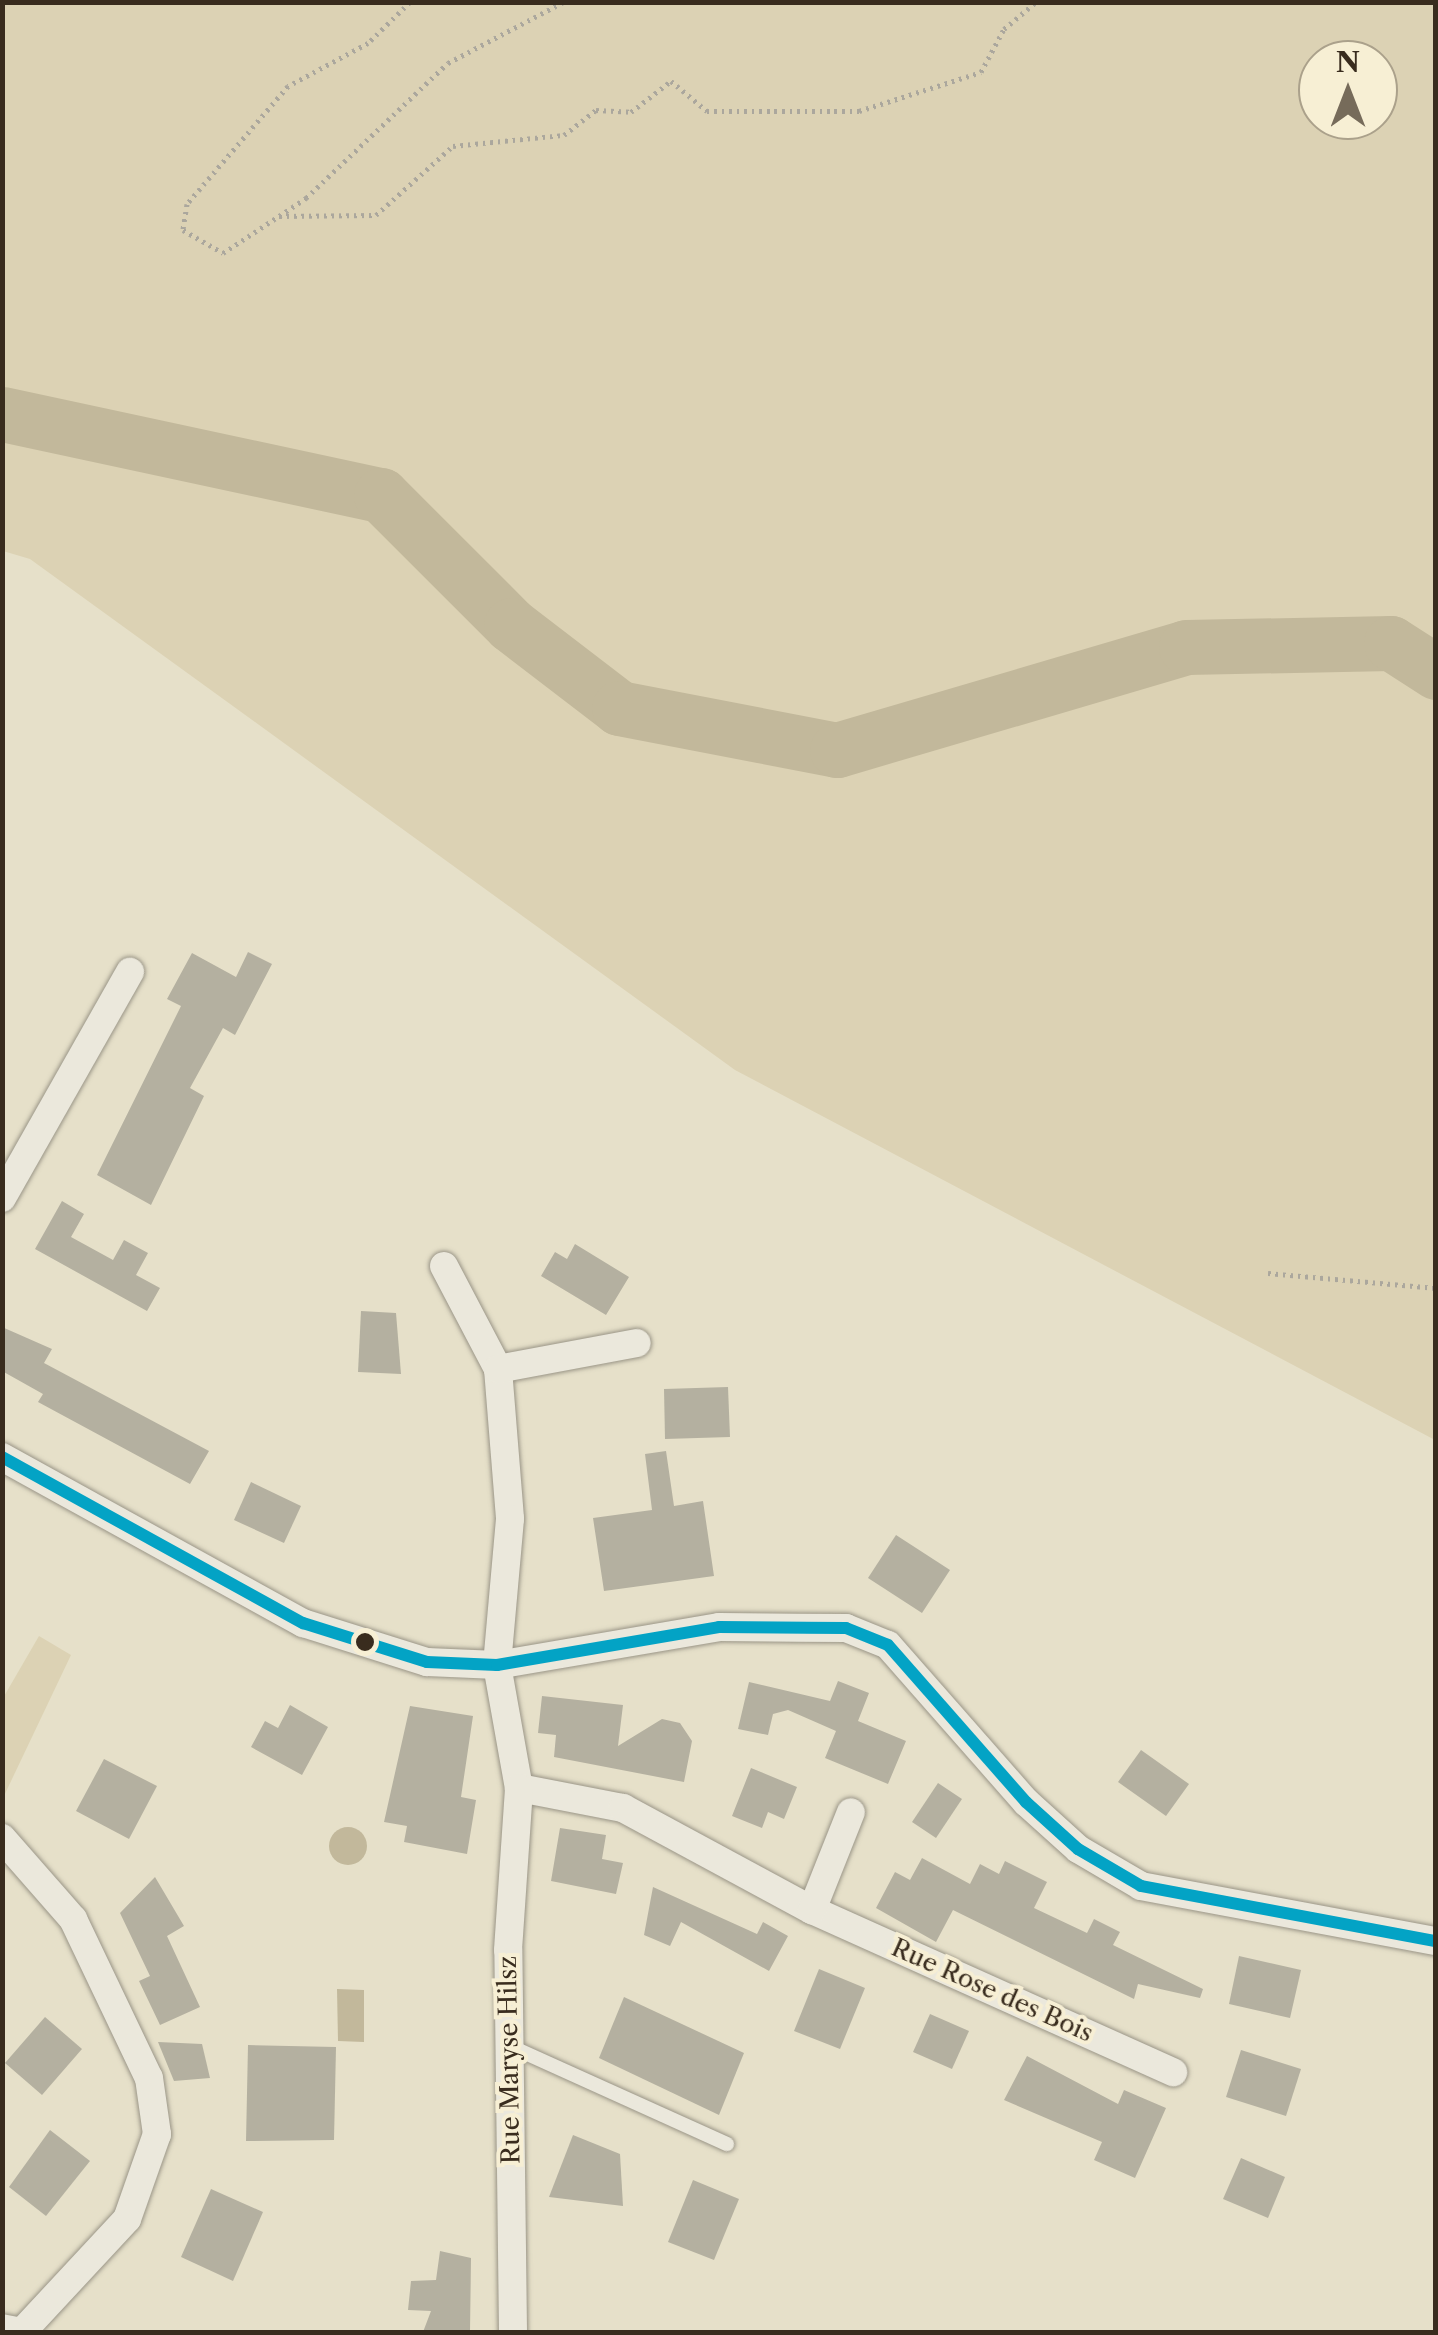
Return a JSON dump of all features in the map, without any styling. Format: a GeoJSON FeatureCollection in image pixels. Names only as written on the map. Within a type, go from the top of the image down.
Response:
{"type":"FeatureCollection","features":[{"type":"Feature","properties":{"kind":"street"},"geometry":{"type":"LineString","coordinates":[[2,1198],[130,972]]}},
{"type":"Feature","properties":{"kind":"street"},"geometry":{"type":"LineString","coordinates":[[444,1266],[498,1369],[510,1520],[497,1664],[518,1788]]}},
{"type":"Feature","properties":{"kind":"street"},"geometry":{"type":"LineString","coordinates":[[498,1369],[637,1343]]}},
{"type":"Feature","properties":{"kind":"street"},"geometry":{"type":"LineString","coordinates":[[2,1457],[362,1649],[497,1664],[720,1627],[846,1628],[888,1645],[1026,1802],[1078,1849],[1142,1886],[1436,1941]]}},
{"type":"Feature","properties":{"kind":"street","name":"Rue Rose des Bois"},"geometry":{"type":"LineString","coordinates":[[518,1788],[623,1808],[812,1910],[1172,2072]]}},
{"type":"Feature","properties":{"kind":"street","name":"Rue Maryse Hilsz"},"geometry":{"type":"LineString","coordinates":[[513,2332],[512,2047],[518,1788]]}},
{"type":"Feature","properties":{"kind":"street"},"geometry":{"type":"LineString","coordinates":[[812,1910],[851,1812]]}},
{"type":"Feature","properties":{"kind":"street"},"geometry":{"type":"LineString","coordinates":[[2,1838],[73,1918],[149,2078],[157,2134],[127,2219],[22,2332],[2,2328]]}},
{"type":"Feature","properties":{"kind":"lane"},"geometry":{"type":"LineString","coordinates":[[512,2047],[727,2144]]}},
{"type":"Feature","properties":{"kind":"path"},"geometry":{"type":"LineString","coordinates":[[410,2],[368,43],[288,86],[187,204],[184,230],[223,253],[280,216],[448,63],[563,2]]}},
{"type":"Feature","properties":{"kind":"path"},"geometry":{"type":"LineString","coordinates":[[280,216],[376,215],[453,146],[564,135],[596,110],[631,112],[672,82],[707,111],[859,111],[981,72],[1004,29],[1036,2]]}},
{"type":"Feature","properties":{"kind":"path"},"geometry":{"type":"LineString","coordinates":[[1268,1273],[1436,1288]]}},
{"type":"Feature","properties":{"kind":"shaded area"},"geometry":{"type":"Polygon","coordinates":[[[2,3],[1435,3],[1435,1440],[735,1070],[30,559],[3,551],[2,3]]]}},
{"type":"Feature","properties":{"kind":"shaded area"},"geometry":{"type":"Polygon","coordinates":[[[39,1636],[71,1655],[3,1798],[3,1698],[39,1636]]]}},
{"type":"Feature","properties":{"kind":"shaded area"},"geometry":{"type":"Polygon","coordinates":[[[348,1827],[361,1833],[367,1846],[361,1859],[348,1865],[335,1859],[329,1846],[335,1833],[348,1827]]]}},
{"type":"Feature","properties":{"kind":"shaded area"},"geometry":{"type":"Polygon","coordinates":[[[337,1989],[364,1990],[364,2042],[338,2041],[337,1989]]]}},
{"type":"Feature","properties":{"kind":"building"},"geometry":{"type":"Polygon","coordinates":[[[248,952],[272,964],[235,1035],[223,1028],[190,1088],[204,1096],[151,1205],[97,1175],[181,1006],[167,999],[192,953],[236,977],[248,952]]]}},
{"type":"Feature","properties":{"kind":"building"},"geometry":{"type":"Polygon","coordinates":[[[62,1201],[84,1214],[71,1237],[113,1260],[124,1240],[148,1253],[136,1275],[160,1288],[147,1311],[35,1249],[62,1201]]]}},
{"type":"Feature","properties":{"kind":"building"},"geometry":{"type":"Polygon","coordinates":[[[575,1244],[629,1277],[606,1315],[541,1276],[555,1252],[567,1259],[575,1244]]]}},
{"type":"Feature","properties":{"kind":"building"},"geometry":{"type":"Polygon","coordinates":[[[361,1311],[396,1313],[401,1374],[358,1372],[361,1311]]]}},
{"type":"Feature","properties":{"kind":"building"},"geometry":{"type":"Polygon","coordinates":[[[2,1327],[52,1349],[44,1363],[209,1451],[190,1484],[38,1402],[43,1394],[2,1371],[2,1327]]]}},
{"type":"Feature","properties":{"kind":"building"},"geometry":{"type":"Polygon","coordinates":[[[728,1387],[730,1437],[665,1439],[664,1389],[728,1387]]]}},
{"type":"Feature","properties":{"kind":"building"},"geometry":{"type":"Polygon","coordinates":[[[666,1451],[674,1506],[703,1501],[714,1576],[604,1591],[593,1518],[652,1510],[645,1454],[666,1451]]]}},
{"type":"Feature","properties":{"kind":"building"},"geometry":{"type":"Polygon","coordinates":[[[251,1482],[301,1506],[284,1543],[234,1520],[251,1482]]]}},
{"type":"Feature","properties":{"kind":"building"},"geometry":{"type":"Polygon","coordinates":[[[896,1535],[950,1570],[922,1613],[868,1578],[896,1535]]]}},
{"type":"Feature","properties":{"kind":"building"},"geometry":{"type":"Polygon","coordinates":[[[838,1681],[869,1693],[858,1721],[906,1741],[888,1784],[825,1758],[836,1731],[788,1710],[773,1714],[768,1735],[738,1729],[749,1682],[830,1701],[838,1681]]]}},
{"type":"Feature","properties":{"kind":"building"},"geometry":{"type":"Polygon","coordinates":[[[542,1696],[623,1705],[618,1746],[662,1719],[680,1723],[692,1741],[684,1782],[554,1757],[556,1735],[538,1733],[542,1696]]]}},
{"type":"Feature","properties":{"kind":"building"},"geometry":{"type":"Polygon","coordinates":[[[290,1705],[328,1727],[302,1775],[251,1747],[265,1721],[278,1728],[290,1705]]]}},
{"type":"Feature","properties":{"kind":"building"},"geometry":{"type":"Polygon","coordinates":[[[410,1706],[473,1716],[461,1797],[476,1800],[467,1854],[404,1842],[407,1826],[384,1822],[410,1706]]]}},
{"type":"Feature","properties":{"kind":"building"},"geometry":{"type":"Polygon","coordinates":[[[1141,1750],[1189,1784],[1166,1816],[1118,1782],[1141,1750]]]}},
{"type":"Feature","properties":{"kind":"building"},"geometry":{"type":"Polygon","coordinates":[[[104,1759],[157,1786],[129,1839],[76,1811],[104,1759]]]}},
{"type":"Feature","properties":{"kind":"building"},"geometry":{"type":"Polygon","coordinates":[[[751,1768],[797,1787],[784,1819],[768,1812],[762,1828],[732,1816],[751,1768]]]}},
{"type":"Feature","properties":{"kind":"building"},"geometry":{"type":"Polygon","coordinates":[[[938,1783],[962,1799],[936,1838],[912,1822],[938,1783]]]}},
{"type":"Feature","properties":{"kind":"building"},"geometry":{"type":"Polygon","coordinates":[[[560,1828],[606,1835],[602,1859],[623,1863],[616,1894],[551,1881],[560,1828]]]}},
{"type":"Feature","properties":{"kind":"building"},"geometry":{"type":"Polygon","coordinates":[[[922,1858],[970,1884],[980,1864],[999,1874],[1005,1861],[1047,1882],[1034,1908],[1087,1933],[1094,1919],[1120,1932],[1113,1945],[1203,1989],[1200,1998],[1138,1984],[1134,1999],[953,1910],[936,1942],[876,1908],[895,1872],[910,1880],[922,1858]]]}},
{"type":"Feature","properties":{"kind":"building"},"geometry":{"type":"Polygon","coordinates":[[[155,1877],[184,1926],[167,1936],[200,2007],[160,2025],[139,1981],[150,1976],[120,1913],[155,1877]]]}},
{"type":"Feature","properties":{"kind":"building"},"geometry":{"type":"Polygon","coordinates":[[[653,1887],[757,1934],[763,1922],[788,1936],[769,1971],[681,1922],[670,1946],[644,1935],[653,1887]]]}},
{"type":"Feature","properties":{"kind":"building"},"geometry":{"type":"Polygon","coordinates":[[[1239,1956],[1301,1970],[1290,2018],[1229,2004],[1239,1956]]]}},
{"type":"Feature","properties":{"kind":"building"},"geometry":{"type":"Polygon","coordinates":[[[819,1969],[865,1988],[840,2049],[794,2031],[819,1969]]]}},
{"type":"Feature","properties":{"kind":"building"},"geometry":{"type":"Polygon","coordinates":[[[624,1997],[744,2053],[719,2115],[599,2058],[624,1997]]]}},
{"type":"Feature","properties":{"kind":"building"},"geometry":{"type":"Polygon","coordinates":[[[930,2014],[969,2031],[952,2069],[913,2052],[930,2014]]]}},
{"type":"Feature","properties":{"kind":"building"},"geometry":{"type":"Polygon","coordinates":[[[45,2017],[82,2049],[42,2095],[5,2063],[45,2017]]]}},
{"type":"Feature","properties":{"kind":"building"},"geometry":{"type":"Polygon","coordinates":[[[158,2042],[202,2044],[210,2078],[174,2081],[158,2042]]]}},
{"type":"Feature","properties":{"kind":"building"},"geometry":{"type":"Polygon","coordinates":[[[248,2045],[336,2047],[334,2140],[246,2141],[248,2045]]]}},
{"type":"Feature","properties":{"kind":"building"},"geometry":{"type":"Polygon","coordinates":[[[1241,2050],[1301,2069],[1286,2116],[1226,2097],[1241,2050]]]}},
{"type":"Feature","properties":{"kind":"building"},"geometry":{"type":"Polygon","coordinates":[[[1027,2056],[1118,2104],[1124,2090],[1166,2108],[1135,2178],[1094,2160],[1102,2142],[1004,2100],[1027,2056]]]}},
{"type":"Feature","properties":{"kind":"building"},"geometry":{"type":"Polygon","coordinates":[[[50,2130],[90,2161],[46,2216],[9,2187],[50,2130]]]}},
{"type":"Feature","properties":{"kind":"building"},"geometry":{"type":"Polygon","coordinates":[[[573,2135],[620,2154],[623,2206],[549,2197],[573,2135]]]}},
{"type":"Feature","properties":{"kind":"building"},"geometry":{"type":"Polygon","coordinates":[[[1241,2158],[1285,2177],[1268,2218],[1223,2199],[1241,2158]]]}},
{"type":"Feature","properties":{"kind":"building"},"geometry":{"type":"Polygon","coordinates":[[[693,2180],[739,2199],[714,2260],[668,2242],[693,2180]]]}},
{"type":"Feature","properties":{"kind":"building"},"geometry":{"type":"Polygon","coordinates":[[[211,2189],[263,2212],[233,2281],[181,2257],[211,2189]]]}},
{"type":"Feature","properties":{"kind":"building"},"geometry":{"type":"Polygon","coordinates":[[[440,2251],[471,2258],[470,2332],[423,2332],[431,2311],[408,2310],[411,2281],[436,2280],[440,2251]]]}},
{"type":"Feature","properties":{"kind":"waterway"},"geometry":{"type":"LineString","coordinates":[[2,414],[381,495],[511,625],[619,708],[837,750],[1186,647],[1391,643],[1436,672]]}},
{"type":"Feature","properties":{"kind":"transit line"},"geometry":{"type":"LineString","coordinates":[[2,1457],[303,1623],[427,1662],[497,1665],[719,1627],[846,1628],[888,1645],[1026,1802],[1078,1849],[1141,1886],[1436,1941]]}}]}
